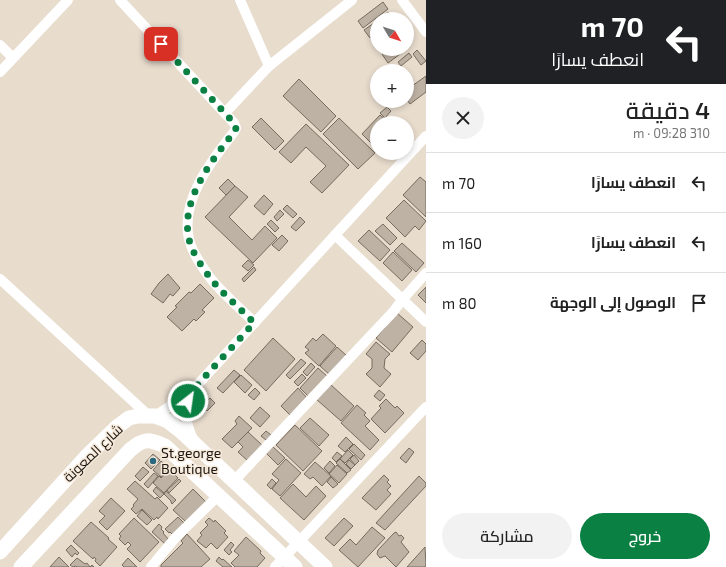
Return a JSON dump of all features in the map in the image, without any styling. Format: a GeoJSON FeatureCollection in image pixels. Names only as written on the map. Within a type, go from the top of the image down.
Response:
{"type":"FeatureCollection","features":[{"type":"Feature","properties":{"kind":"highway"},"geometry":{"type":"LineString","coordinates":[[151,416],[168,421],[234,481],[324,567]]}},
{"type":"Feature","properties":{"kind":"highway","name":"شارع المعونة"},"geometry":{"type":"LineString","coordinates":[[0,552],[86,457],[118,426],[129,418],[151,416]]}},
{"type":"Feature","properties":{"kind":"highway","name":"شارع المعونة"},"geometry":{"type":"LineString","coordinates":[[22,567],[130,450],[146,440],[153,440],[165,446],[218,496],[285,564]]}},
{"type":"Feature","properties":{"kind":"street"},"geometry":{"type":"LineString","coordinates":[[0,72],[68,0]]}},
{"type":"Feature","properties":{"kind":"street"},"geometry":{"type":"LineString","coordinates":[[120,0],[234,123],[236,128],[234,132],[205,172],[193,196],[188,219],[189,239],[196,256],[211,279],[254,323]]}},
{"type":"Feature","properties":{"kind":"street"},"geometry":{"type":"LineString","coordinates":[[240,0],[269,66]]}},
{"type":"Feature","properties":{"kind":"street"},"geometry":{"type":"LineString","coordinates":[[225,113],[269,66],[352,0]]}},
{"type":"Feature","properties":{"kind":"street"},"geometry":{"type":"LineString","coordinates":[[402,0],[426,32]]}},
{"type":"Feature","properties":{"kind":"street"},"geometry":{"type":"LineString","coordinates":[[0,45],[13,58]]}},
{"type":"Feature","properties":{"kind":"street"},"geometry":{"type":"LineString","coordinates":[[0,279],[151,416],[190,393],[426,136]]}},
{"type":"Feature","properties":{"kind":"street"},"geometry":{"type":"LineString","coordinates":[[335,235],[426,322]]}},
{"type":"Feature","properties":{"kind":"street"},"geometry":{"type":"LineString","coordinates":[[234,481],[393,312],[426,273]]}},
{"type":"Feature","properties":{"kind":"street"},"geometry":{"type":"LineString","coordinates":[[190,393],[186,409],[187,424],[196,447]]}},
{"type":"Feature","properties":{"kind":"street"},"geometry":{"type":"LineString","coordinates":[[285,564],[298,543],[426,407]]}},
{"type":"Feature","properties":{"kind":"street"},"geometry":{"type":"LineString","coordinates":[[151,567],[176,537],[218,496]]}},
{"type":"Feature","properties":{"kind":"building"},"geometry":{"type":"Polygon","coordinates":[[[383,2],[388,9],[384,12],[370,12],[370,23],[363,28],[358,21],[383,2]]]}},
{"type":"Feature","properties":{"kind":"building"},"geometry":{"type":"Polygon","coordinates":[[[370,26],[370,38],[364,30],[370,26]]]}},
{"type":"Feature","properties":{"kind":"building"},"geometry":{"type":"Polygon","coordinates":[[[417,50],[426,61],[421,65],[414,53],[417,50]]]}},
{"type":"Feature","properties":{"kind":"building"},"geometry":{"type":"Polygon","coordinates":[[[383,56],[398,56],[388,63],[383,56]]]}},
{"type":"Feature","properties":{"kind":"building"},"geometry":{"type":"Polygon","coordinates":[[[405,56],[412,57],[403,64],[400,64],[398,62],[405,56]]]}},
{"type":"Feature","properties":{"kind":"building"},"geometry":{"type":"Polygon","coordinates":[[[426,76],[426,92],[414,101],[414,85],[426,76]]]}},
{"type":"Feature","properties":{"kind":"building"},"geometry":{"type":"Polygon","coordinates":[[[299,79],[336,116],[321,132],[283,96],[299,79]]]}},
{"type":"Feature","properties":{"kind":"building"},"geometry":{"type":"Polygon","coordinates":[[[386,108],[391,111],[387,116],[383,116],[380,113],[386,108]]]}},
{"type":"Feature","properties":{"kind":"building"},"geometry":{"type":"Polygon","coordinates":[[[261,118],[284,141],[275,150],[252,127],[261,118]]]}},
{"type":"Feature","properties":{"kind":"building"},"geometry":{"type":"Polygon","coordinates":[[[339,118],[370,148],[370,158],[358,169],[323,134],[339,118]]]}},
{"type":"Feature","properties":{"kind":"building"},"geometry":{"type":"Polygon","coordinates":[[[306,124],[349,165],[322,193],[310,182],[326,166],[306,147],[291,163],[279,152],[306,124]]]}},
{"type":"Feature","properties":{"kind":"building"},"geometry":{"type":"Polygon","coordinates":[[[370,126],[370,142],[362,134],[370,126]]]}},
{"type":"Feature","properties":{"kind":"building"},"geometry":{"type":"Polygon","coordinates":[[[420,177],[426,182],[426,217],[403,195],[420,177]]]}},
{"type":"Feature","properties":{"kind":"building"},"geometry":{"type":"Polygon","coordinates":[[[228,179],[235,186],[226,195],[219,188],[228,179]]]}},
{"type":"Feature","properties":{"kind":"building"},"geometry":{"type":"Polygon","coordinates":[[[235,186],[248,197],[229,217],[252,240],[265,226],[277,238],[253,263],[205,217],[235,186]]]}},
{"type":"Feature","properties":{"kind":"building"},"geometry":{"type":"Polygon","coordinates":[[[264,195],[273,204],[264,215],[254,206],[264,195]]]}},
{"type":"Feature","properties":{"kind":"building"},"geometry":{"type":"Polygon","coordinates":[[[404,200],[426,221],[419,230],[415,226],[405,237],[386,218],[404,200]]]}},
{"type":"Feature","properties":{"kind":"building"},"geometry":{"type":"Polygon","coordinates":[[[287,205],[297,214],[293,218],[283,209],[287,205]]]}},
{"type":"Feature","properties":{"kind":"building"},"geometry":{"type":"Polygon","coordinates":[[[280,210],[284,214],[277,221],[274,217],[280,210]]]}},
{"type":"Feature","properties":{"kind":"building"},"geometry":{"type":"Polygon","coordinates":[[[300,217],[305,222],[296,231],[291,227],[300,217]]]}},
{"type":"Feature","properties":{"kind":"building"},"geometry":{"type":"Polygon","coordinates":[[[271,220],[279,228],[275,232],[267,224],[271,220]]]}},
{"type":"Feature","properties":{"kind":"building"},"geometry":{"type":"Polygon","coordinates":[[[383,224],[397,238],[390,245],[375,231],[383,224]]]}},
{"type":"Feature","properties":{"kind":"building"},"geometry":{"type":"Polygon","coordinates":[[[369,230],[390,250],[380,261],[358,241],[369,230]]]}},
{"type":"Feature","properties":{"kind":"building"},"geometry":{"type":"Polygon","coordinates":[[[282,235],[288,241],[279,251],[272,245],[282,235]]]}},
{"type":"Feature","properties":{"kind":"building"},"geometry":{"type":"Polygon","coordinates":[[[402,243],[424,263],[416,272],[394,251],[402,243]]]}},
{"type":"Feature","properties":{"kind":"building"},"geometry":{"type":"Polygon","coordinates":[[[393,252],[412,270],[402,281],[383,263],[393,252]]]}},
{"type":"Feature","properties":{"kind":"building"},"geometry":{"type":"Polygon","coordinates":[[[248,260],[254,265],[248,271],[242,266],[248,260]]]}},
{"type":"Feature","properties":{"kind":"building"},"geometry":{"type":"Polygon","coordinates":[[[254,267],[256,270],[244,282],[242,279],[254,267]]]}},
{"type":"Feature","properties":{"kind":"building"},"geometry":{"type":"Polygon","coordinates":[[[168,274],[180,288],[173,296],[170,294],[163,303],[151,294],[168,274]]]}},
{"type":"Feature","properties":{"kind":"building"},"geometry":{"type":"Polygon","coordinates":[[[200,284],[214,298],[202,310],[205,312],[196,321],[194,319],[182,331],[167,317],[177,307],[175,306],[189,292],[191,293],[200,284]]]}},
{"type":"Feature","properties":{"kind":"building"},"geometry":{"type":"Polygon","coordinates":[[[426,287],[426,303],[418,295],[426,287]]]}},
{"type":"Feature","properties":{"kind":"building"},"geometry":{"type":"Polygon","coordinates":[[[397,313],[413,327],[392,352],[376,338],[397,313]]]}},
{"type":"Feature","properties":{"kind":"building"},"geometry":{"type":"Polygon","coordinates":[[[323,334],[336,346],[319,366],[305,353],[309,350],[305,347],[313,338],[316,341],[323,334]]]}},
{"type":"Feature","properties":{"kind":"building"},"geometry":{"type":"Polygon","coordinates":[[[273,338],[295,359],[266,391],[244,370],[273,338]]]}},
{"type":"Feature","properties":{"kind":"building"},"geometry":{"type":"Polygon","coordinates":[[[422,340],[426,344],[426,351],[418,360],[410,353],[422,340]]]}},
{"type":"Feature","properties":{"kind":"building"},"geometry":{"type":"Polygon","coordinates":[[[376,342],[390,354],[385,359],[384,368],[391,374],[380,387],[366,374],[372,368],[372,359],[366,354],[376,342]]]}},
{"type":"Feature","properties":{"kind":"building"},"geometry":{"type":"Polygon","coordinates":[[[337,347],[347,356],[330,375],[320,366],[337,347]]]}},
{"type":"Feature","properties":{"kind":"building"},"geometry":{"type":"Polygon","coordinates":[[[301,359],[306,363],[290,379],[286,375],[301,359]]]}},
{"type":"Feature","properties":{"kind":"building"},"geometry":{"type":"Polygon","coordinates":[[[311,363],[315,367],[307,376],[303,372],[311,363]]]}},
{"type":"Feature","properties":{"kind":"building"},"geometry":{"type":"Polygon","coordinates":[[[318,368],[328,377],[309,397],[300,388],[318,368]]]}},
{"type":"Feature","properties":{"kind":"building"},"geometry":{"type":"Polygon","coordinates":[[[234,370],[240,375],[223,393],[217,388],[234,370]]]}},
{"type":"Feature","properties":{"kind":"building"},"geometry":{"type":"Polygon","coordinates":[[[302,374],[306,378],[298,386],[294,382],[302,374]]]}},
{"type":"Feature","properties":{"kind":"building"},"geometry":{"type":"Polygon","coordinates":[[[241,375],[252,385],[245,393],[234,382],[241,375]]]}},
{"type":"Feature","properties":{"kind":"building"},"geometry":{"type":"Polygon","coordinates":[[[330,384],[354,406],[341,421],[316,399],[330,384]]]}},
{"type":"Feature","properties":{"kind":"building"},"geometry":{"type":"Polygon","coordinates":[[[255,388],[260,393],[254,400],[248,395],[255,388]]]}},
{"type":"Feature","properties":{"kind":"building"},"geometry":{"type":"Polygon","coordinates":[[[298,388],[307,398],[290,415],[281,406],[298,388]]]}},
{"type":"Feature","properties":{"kind":"building"},"geometry":{"type":"Polygon","coordinates":[[[379,390],[385,395],[380,401],[374,396],[379,390]]]}},
{"type":"Feature","properties":{"kind":"building"},"geometry":{"type":"Polygon","coordinates":[[[210,398],[215,403],[207,411],[202,406],[210,398]]]}},
{"type":"Feature","properties":{"kind":"building"},"geometry":{"type":"Polygon","coordinates":[[[386,399],[395,408],[397,406],[404,413],[385,433],[371,419],[381,408],[379,406],[386,399]]]}},
{"type":"Feature","properties":{"kind":"building"},"geometry":{"type":"Polygon","coordinates":[[[357,405],[366,413],[364,415],[370,421],[365,426],[379,440],[370,450],[341,423],[357,405]]]}},
{"type":"Feature","properties":{"kind":"building"},"geometry":{"type":"Polygon","coordinates":[[[260,407],[270,416],[260,427],[250,418],[260,407]]]}},
{"type":"Feature","properties":{"kind":"building"},"geometry":{"type":"Polygon","coordinates":[[[239,416],[252,428],[232,448],[222,439],[237,424],[235,421],[239,416]]]}},
{"type":"Feature","properties":{"kind":"building"},"geometry":{"type":"Polygon","coordinates":[[[310,418],[329,435],[319,446],[300,428],[310,418]]]}},
{"type":"Feature","properties":{"kind":"building"},"geometry":{"type":"Polygon","coordinates":[[[295,425],[322,451],[303,471],[276,445],[295,425]]]}},
{"type":"Feature","properties":{"kind":"building"},"geometry":{"type":"Polygon","coordinates":[[[266,431],[271,435],[266,440],[261,436],[266,431]]]}},
{"type":"Feature","properties":{"kind":"building"},"geometry":{"type":"Polygon","coordinates":[[[248,432],[263,446],[248,461],[238,452],[243,447],[238,442],[248,432]]]}},
{"type":"Feature","properties":{"kind":"building"},"geometry":{"type":"Polygon","coordinates":[[[346,437],[353,444],[345,452],[338,446],[346,437]]]}},
{"type":"Feature","properties":{"kind":"building"},"geometry":{"type":"Polygon","coordinates":[[[354,444],[365,455],[361,460],[349,449],[354,444]]]}},
{"type":"Feature","properties":{"kind":"building"},"geometry":{"type":"Polygon","coordinates":[[[272,446],[285,458],[278,465],[266,453],[272,446]]]}},
{"type":"Feature","properties":{"kind":"building"},"geometry":{"type":"Polygon","coordinates":[[[409,448],[414,452],[406,463],[400,458],[409,448]]]}},
{"type":"Feature","properties":{"kind":"building"},"geometry":{"type":"Polygon","coordinates":[[[348,450],[353,455],[345,463],[340,459],[348,450]]]}},
{"type":"Feature","properties":{"kind":"building"},"geometry":{"type":"Polygon","coordinates":[[[337,452],[342,456],[336,462],[332,458],[337,452]]]}},
{"type":"Feature","properties":{"kind":"building"},"geometry":{"type":"Polygon","coordinates":[[[153,454],[160,460],[151,469],[145,463],[153,454]]]}},
{"type":"Feature","properties":{"kind":"building"},"geometry":{"type":"Polygon","coordinates":[[[354,455],[359,461],[355,465],[350,459],[354,455]]]}},
{"type":"Feature","properties":{"kind":"building"},"geometry":{"type":"Polygon","coordinates":[[[286,459],[301,473],[280,496],[272,489],[279,480],[272,474],[286,459]]]}},
{"type":"Feature","properties":{"kind":"building"},"geometry":{"type":"Polygon","coordinates":[[[340,459],[351,470],[347,473],[336,463],[340,459]]]}},
{"type":"Feature","properties":{"kind":"building"},"geometry":{"type":"Polygon","coordinates":[[[349,460],[355,465],[351,469],[346,464],[349,460]]]}},
{"type":"Feature","properties":{"kind":"building"},"geometry":{"type":"Polygon","coordinates":[[[161,461],[169,468],[161,477],[153,470],[161,461]]]}},
{"type":"Feature","properties":{"kind":"building"},"geometry":{"type":"Polygon","coordinates":[[[330,461],[335,466],[329,473],[324,468],[330,461]]]}},
{"type":"Feature","properties":{"kind":"building"},"geometry":{"type":"Polygon","coordinates":[[[315,462],[331,476],[322,486],[313,477],[310,479],[304,474],[315,462]]]}},
{"type":"Feature","properties":{"kind":"building"},"geometry":{"type":"Polygon","coordinates":[[[337,465],[347,474],[339,483],[329,474],[337,465]]]}},
{"type":"Feature","properties":{"kind":"building"},"geometry":{"type":"Polygon","coordinates":[[[143,467],[149,472],[140,481],[135,476],[143,467]]]}},
{"type":"Feature","properties":{"kind":"building"},"geometry":{"type":"Polygon","coordinates":[[[169,469],[178,478],[164,493],[153,483],[159,476],[161,478],[169,469]]]}},
{"type":"Feature","properties":{"kind":"building"},"geometry":{"type":"Polygon","coordinates":[[[154,473],[158,476],[148,488],[144,484],[154,473]]]}},
{"type":"Feature","properties":{"kind":"building"},"geometry":{"type":"Polygon","coordinates":[[[384,475],[389,480],[387,482],[391,486],[387,490],[391,494],[376,510],[362,498],[384,475]]]}},
{"type":"Feature","properties":{"kind":"building"},"geometry":{"type":"Polygon","coordinates":[[[419,476],[426,483],[426,486],[385,530],[376,523],[419,476]]]}},
{"type":"Feature","properties":{"kind":"building"},"geometry":{"type":"Polygon","coordinates":[[[331,477],[338,484],[333,488],[327,482],[331,477]]]}},
{"type":"Feature","properties":{"kind":"building"},"geometry":{"type":"Polygon","coordinates":[[[179,479],[181,481],[169,493],[167,490],[179,479]]]}},
{"type":"Feature","properties":{"kind":"building"},"geometry":{"type":"Polygon","coordinates":[[[272,479],[276,483],[271,489],[267,485],[272,479]]]}},
{"type":"Feature","properties":{"kind":"building"},"geometry":{"type":"Polygon","coordinates":[[[135,481],[155,499],[157,497],[168,508],[158,519],[157,517],[154,520],[142,509],[136,514],[131,509],[138,499],[127,489],[135,481]]]}},
{"type":"Feature","properties":{"kind":"building"},"geometry":{"type":"Polygon","coordinates":[[[293,484],[306,497],[316,486],[326,496],[304,520],[280,498],[293,484]]]}},
{"type":"Feature","properties":{"kind":"building"},"geometry":{"type":"Polygon","coordinates":[[[156,487],[164,494],[160,498],[153,491],[156,487]]]}},
{"type":"Feature","properties":{"kind":"building"},"geometry":{"type":"Polygon","coordinates":[[[193,489],[206,502],[186,522],[173,510],[193,489]]]}},
{"type":"Feature","properties":{"kind":"building"},"geometry":{"type":"Polygon","coordinates":[[[166,491],[176,500],[172,504],[164,494],[166,491]]]}},
{"type":"Feature","properties":{"kind":"building"},"geometry":{"type":"Polygon","coordinates":[[[111,498],[125,511],[107,530],[99,522],[105,516],[99,511],[111,498]]]}},
{"type":"Feature","properties":{"kind":"building"},"geometry":{"type":"Polygon","coordinates":[[[142,510],[152,520],[147,525],[137,516],[142,510]]]}},
{"type":"Feature","properties":{"kind":"building"},"geometry":{"type":"Polygon","coordinates":[[[178,517],[184,523],[173,535],[165,529],[178,517]]]}},
{"type":"Feature","properties":{"kind":"building"},"geometry":{"type":"Polygon","coordinates":[[[134,518],[159,542],[140,562],[127,549],[131,545],[128,542],[125,545],[119,539],[121,536],[119,534],[134,518]]]}},
{"type":"Feature","properties":{"kind":"building"},"geometry":{"type":"Polygon","coordinates":[[[209,518],[214,522],[215,520],[226,531],[224,533],[228,537],[217,549],[211,543],[206,548],[197,541],[202,535],[200,533],[208,525],[205,522],[209,518]]]}},
{"type":"Feature","properties":{"kind":"building"},"geometry":{"type":"Polygon","coordinates":[[[344,518],[353,526],[334,546],[325,538],[344,518]]]}},
{"type":"Feature","properties":{"kind":"building"},"geometry":{"type":"Polygon","coordinates":[[[91,522],[117,547],[100,566],[95,561],[96,559],[94,557],[93,559],[73,541],[91,522]]]}},
{"type":"Feature","properties":{"kind":"building"},"geometry":{"type":"Polygon","coordinates":[[[159,524],[162,527],[161,529],[164,532],[163,533],[169,540],[165,544],[152,532],[159,524]]]}},
{"type":"Feature","properties":{"kind":"building"},"geometry":{"type":"Polygon","coordinates":[[[372,527],[385,538],[358,567],[339,550],[350,539],[356,545],[372,527]]]}},
{"type":"Feature","properties":{"kind":"building"},"geometry":{"type":"Polygon","coordinates":[[[396,532],[399,536],[401,535],[404,538],[401,542],[409,552],[396,567],[385,556],[380,558],[377,554],[378,550],[396,532]]]}},
{"type":"Feature","properties":{"kind":"building"},"geometry":{"type":"Polygon","coordinates":[[[187,534],[210,559],[201,567],[161,567],[161,565],[183,543],[181,541],[187,534]]]}},
{"type":"Feature","properties":{"kind":"building"},"geometry":{"type":"Polygon","coordinates":[[[246,537],[261,551],[260,553],[265,558],[257,567],[235,567],[231,563],[239,555],[234,551],[246,537]]]}},
{"type":"Feature","properties":{"kind":"building"},"geometry":{"type":"Polygon","coordinates":[[[231,542],[234,545],[230,550],[232,552],[229,555],[224,550],[231,542]]]}},
{"type":"Feature","properties":{"kind":"building"},"geometry":{"type":"Polygon","coordinates":[[[71,545],[79,553],[77,555],[75,553],[72,557],[66,550],[71,545]]]}},
{"type":"Feature","properties":{"kind":"building"},"geometry":{"type":"Polygon","coordinates":[[[425,547],[425,567],[407,567],[425,547]]]}},
{"type":"Feature","properties":{"kind":"building"},"geometry":{"type":"Polygon","coordinates":[[[59,557],[69,567],[50,567],[59,557]]]}},
{"type":"Feature","properties":{"kind":"building"},"geometry":{"type":"Polygon","coordinates":[[[219,557],[232,567],[223,567],[216,561],[219,557]]]}},
{"type":"Feature","properties":{"kind":"building"},"geometry":{"type":"Polygon","coordinates":[[[77,558],[85,564],[87,563],[90,567],[73,567],[70,565],[77,558]]]}},
{"type":"Feature","properties":{"kind":"building"},"geometry":{"type":"Polygon","coordinates":[[[128,558],[137,567],[124,567],[122,565],[128,558]]]}},
{"type":"Feature","properties":{"kind":"place","name":"St.george Boutique"},"geometry":{"type":"Point","coordinates":[153,461]}},
{"type":"Feature","properties":{"kind":"route"},"geometry":{"type":"LineString","coordinates":[[161,44],[234,123],[236,128],[205,172],[193,196],[188,219],[189,239],[196,256],[211,279],[254,323],[190,393],[188,401]]}}]}
